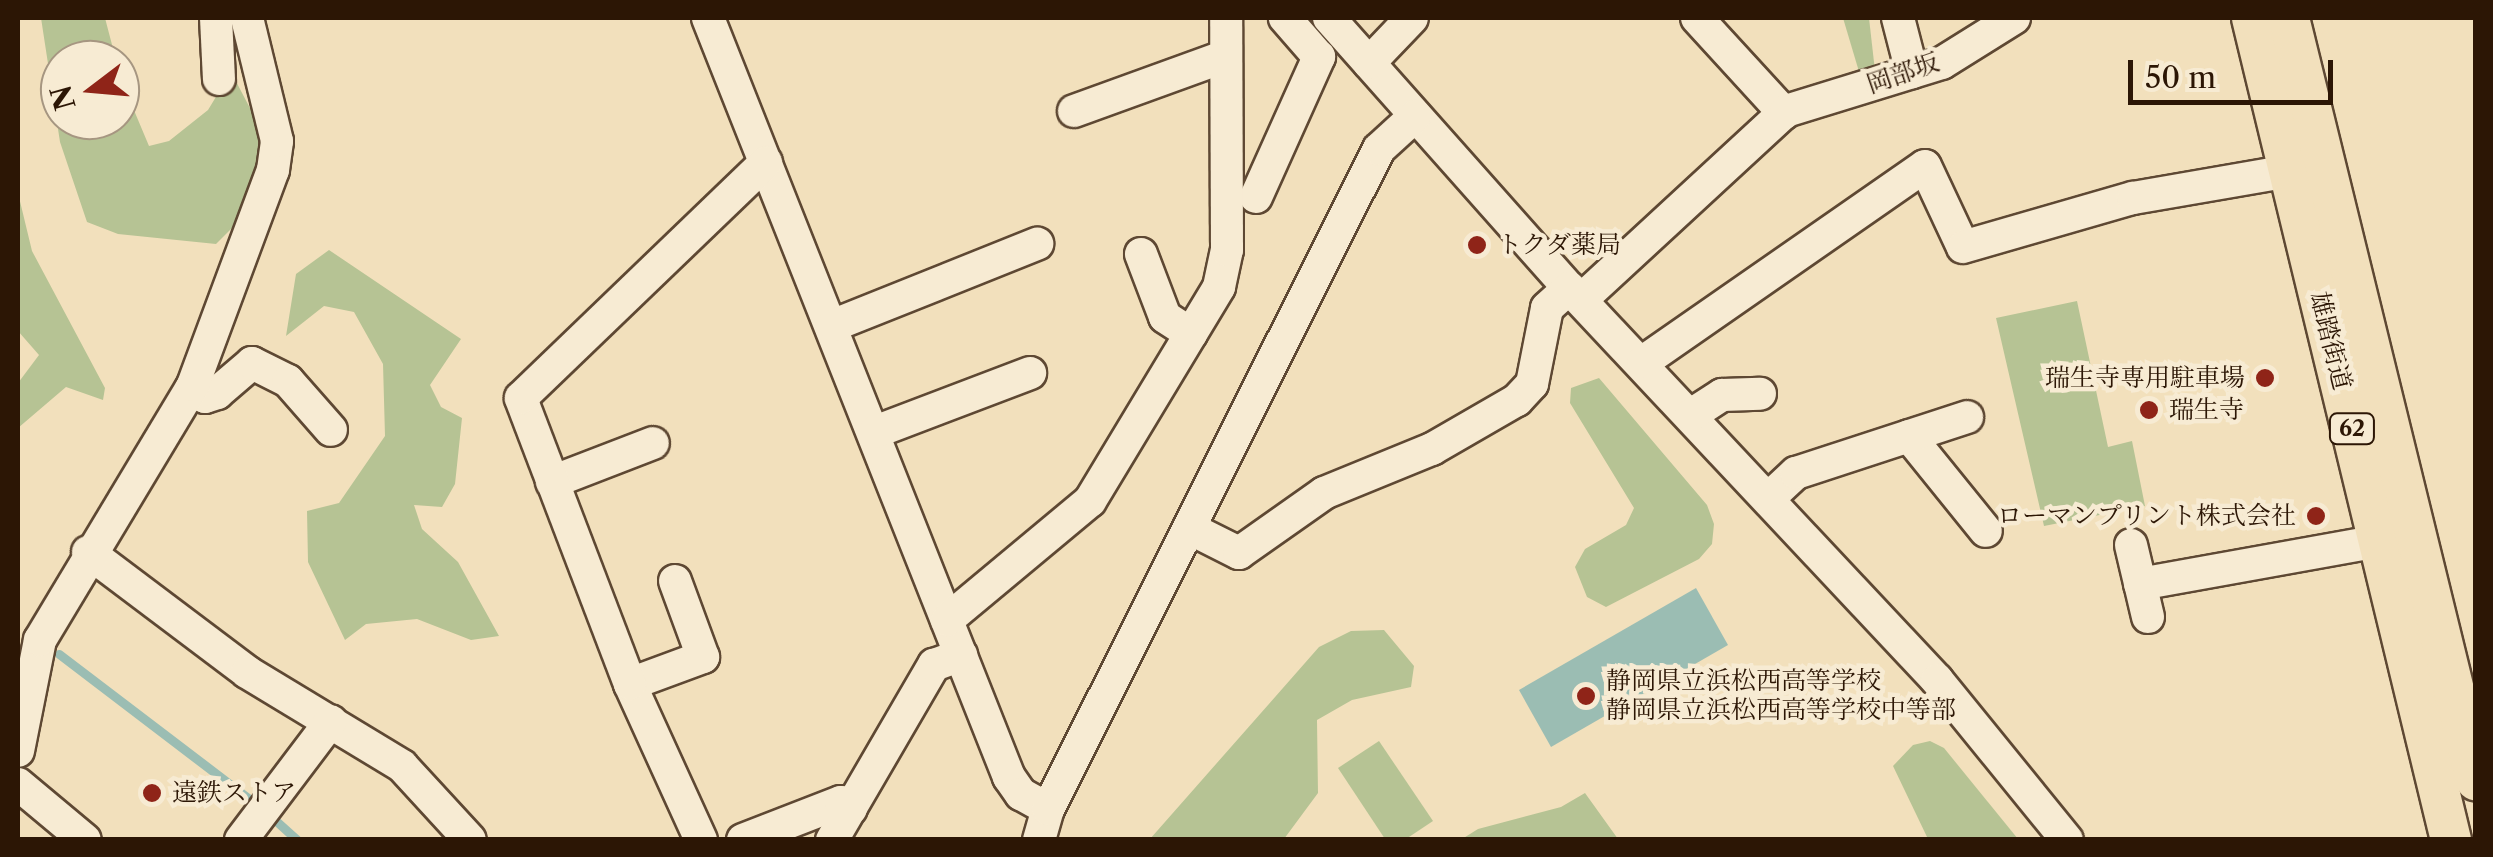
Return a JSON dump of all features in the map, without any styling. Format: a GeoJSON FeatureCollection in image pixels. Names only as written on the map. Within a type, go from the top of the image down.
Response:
{"type":"FeatureCollection","features":[{"type":"Feature","properties":{"kind":"main road","name":"雄踏街道"},"geometry":{"type":"LineString","coordinates":[[2252,18],[2452,840]]}},
{"type":"Feature","properties":{"kind":"main road","name":"雄踏街道"},"geometry":{"type":"LineString","coordinates":[[2288,18],[2476,780]]}},
{"type":"Feature","properties":{"kind":"street"},"geometry":{"type":"LineString","coordinates":[[216,18],[219,79]]}},
{"type":"Feature","properties":{"kind":"street"},"geometry":{"type":"LineString","coordinates":[[18,751],[40,640],[88,552],[192,388],[277,156],[247,18]]}},
{"type":"Feature","properties":{"kind":"street"},"geometry":{"type":"LineString","coordinates":[[708,18],[834,325],[1014,786],[1044,824],[1380,148],[1414,116]]}},
{"type":"Feature","properties":{"kind":"street"},"geometry":{"type":"LineString","coordinates":[[947,620],[1090,501],[1219,288],[1227,250],[1223,57],[1226,18]]}},
{"type":"Feature","properties":{"kind":"street"},"geometry":{"type":"LineString","coordinates":[[1256,197],[1319,57],[1285,18]]}},
{"type":"Feature","properties":{"kind":"street"},"geometry":{"type":"LineString","coordinates":[[1329,18],[1575,294],[1643,362],[1954,700],[2068,840]]}},
{"type":"Feature","properties":{"kind":"street"},"geometry":{"type":"LineString","coordinates":[[1369,63],[1412,18]]}},
{"type":"Feature","properties":{"kind":"street"},"geometry":{"type":"LineString","coordinates":[[1189,528],[1239,554],[1324,493],[1432,450],[1517,400],[1532,384],[1547,308],[1575,294],[1784,113],[1697,18]]}},
{"type":"Feature","properties":{"kind":"street"},"geometry":{"type":"LineString","coordinates":[[1898,18],[1912,72]]}},
{"type":"Feature","properties":{"kind":"street","name":"岡部坂"},"geometry":{"type":"LineString","coordinates":[[1784,113],[1942,62],[2014,18]]}},
{"type":"Feature","properties":{"kind":"street"},"geometry":{"type":"LineString","coordinates":[[1074,110],[1223,57]]}},
{"type":"Feature","properties":{"kind":"street"},"geometry":{"type":"LineString","coordinates":[[701,840],[630,684],[520,398],[766,162]]}},
{"type":"Feature","properties":{"kind":"street"},"geometry":{"type":"LineString","coordinates":[[1643,362],[1925,166],[1963,247],[2134,198],[2289,171]]}},
{"type":"Feature","properties":{"kind":"street"},"geometry":{"type":"LineString","coordinates":[[834,325],[1037,244]]}},
{"type":"Feature","properties":{"kind":"street"},"geometry":{"type":"LineString","coordinates":[[1141,254],[1165,317],[1192,334]]}},
{"type":"Feature","properties":{"kind":"street"},"geometry":{"type":"LineString","coordinates":[[192,388],[205,398],[218,393],[252,363],[288,381],[331,430]]}},
{"type":"Feature","properties":{"kind":"street"},"geometry":{"type":"LineString","coordinates":[[875,432],[1030,373]]}},
{"type":"Feature","properties":{"kind":"street"},"geometry":{"type":"LineString","coordinates":[[1692,415],[1722,395],[1760,394]]}},
{"type":"Feature","properties":{"kind":"street"},"geometry":{"type":"LineString","coordinates":[[1768,498],[1796,472],[1910,436],[1948,413]]}},
{"type":"Feature","properties":{"kind":"street"},"geometry":{"type":"LineString","coordinates":[[1910,436],[1986,532]]}},
{"type":"Feature","properties":{"kind":"street"},"geometry":{"type":"LineString","coordinates":[[552,482],[653,443]]}},
{"type":"Feature","properties":{"kind":"street"},"geometry":{"type":"LineString","coordinates":[[2140,584],[2379,541]]}},
{"type":"Feature","properties":{"kind":"street"},"geometry":{"type":"LineString","coordinates":[[2132,545],[2148,617]]}},
{"type":"Feature","properties":{"kind":"street"},"geometry":{"type":"LineString","coordinates":[[88,552],[235,663],[402,766],[470,840]]}},
{"type":"Feature","properties":{"kind":"street"},"geometry":{"type":"LineString","coordinates":[[630,684],[703,657],[675,582]]}},
{"type":"Feature","properties":{"kind":"street"},"geometry":{"type":"LineString","coordinates":[[832,840],[934,665],[961,654]]}},
{"type":"Feature","properties":{"kind":"street"},"geometry":{"type":"LineString","coordinates":[[241,840],[331,721]]}},
{"type":"Feature","properties":{"kind":"street"},"geometry":{"type":"LineString","coordinates":[[18,784],[85,840]]}},
{"type":"Feature","properties":{"kind":"street"},"geometry":{"type":"LineString","coordinates":[[744,840],[841,802],[851,808]]}},
{"type":"Feature","properties":{"kind":"green space"},"geometry":{"type":"Polygon","coordinates":[[[41,18],[105,18],[111,40],[44,40],[41,18]]]}},
{"type":"Feature","properties":{"kind":"green space"},"geometry":{"type":"Polygon","coordinates":[[[1843,18],[1869,18],[1875,71],[1860,75],[1843,18]]]}},
{"type":"Feature","properties":{"kind":"green space"},"geometry":{"type":"Polygon","coordinates":[[[231,72],[272,150],[232,228],[216,244],[118,234],[87,222],[60,142],[140,140],[140,125],[149,146],[169,141],[208,110],[231,72]]]}},
{"type":"Feature","properties":{"kind":"green space"},"geometry":{"type":"Polygon","coordinates":[[[18,193],[32,251],[105,388],[103,400],[66,387],[18,428],[18,383],[39,355],[18,331],[18,193]]]}},
{"type":"Feature","properties":{"kind":"green space"},"geometry":{"type":"Polygon","coordinates":[[[329,250],[461,339],[430,385],[441,407],[462,418],[455,484],[442,507],[414,505],[422,529],[458,562],[499,636],[471,640],[417,619],[366,624],[345,640],[308,562],[307,511],[339,503],[385,436],[383,364],[354,312],[324,306],[286,336],[296,274],[329,250]]]}},
{"type":"Feature","properties":{"kind":"green space"},"geometry":{"type":"Polygon","coordinates":[[[2077,301],[2108,447],[2132,441],[2145,506],[2044,526],[1996,318],[2077,301]]]}},
{"type":"Feature","properties":{"kind":"green space"},"geometry":{"type":"Polygon","coordinates":[[[1599,378],[1707,505],[1714,524],[1712,544],[1699,559],[1606,607],[1587,597],[1575,567],[1585,549],[1626,525],[1634,508],[1570,403],[1571,388],[1599,378]]]}},
{"type":"Feature","properties":{"kind":"green space"},"geometry":{"type":"Polygon","coordinates":[[[1384,630],[1414,666],[1411,687],[1352,700],[1317,720],[1318,793],[1284,839],[1150,839],[1319,647],[1351,631],[1384,630]]]}},
{"type":"Feature","properties":{"kind":"green space"},"geometry":{"type":"Polygon","coordinates":[[[1379,741],[1433,821],[1406,839],[1385,839],[1338,768],[1379,741]]]}},
{"type":"Feature","properties":{"kind":"green space"},"geometry":{"type":"Polygon","coordinates":[[[1930,741],[1944,748],[2018,839],[1928,839],[1893,766],[1913,745],[1930,741]]]}},
{"type":"Feature","properties":{"kind":"green space"},"geometry":{"type":"Polygon","coordinates":[[[1585,793],[1618,839],[1462,839],[1478,829],[1561,807],[1585,793]]]}},
{"type":"Feature","properties":{"kind":"water"},"geometry":{"type":"Polygon","coordinates":[[[1696,588],[1728,645],[1551,747],[1519,690],[1696,588]]]}},
{"type":"Feature","properties":{"kind":"waterway"},"geometry":{"type":"LineString","coordinates":[[59,654],[252,801]]}},
{"type":"Feature","properties":{"kind":"waterway"},"geometry":{"type":"LineString","coordinates":[[275,820],[297,840]]}},
{"type":"Feature","properties":{"kind":"place","name":"トクダ薬局"},"geometry":{"type":"Point","coordinates":[1477,245]}},
{"type":"Feature","properties":{"kind":"place","name":"瑞生寺専用駐車場"},"geometry":{"type":"Point","coordinates":[2265,378]}},
{"type":"Feature","properties":{"kind":"place","name":"瑞生寺"},"geometry":{"type":"Point","coordinates":[2149,410]}},
{"type":"Feature","properties":{"kind":"place","name":"ローマンプリント株式会社"},"geometry":{"type":"Point","coordinates":[2316,516]}},
{"type":"Feature","properties":{"kind":"place","name":"静岡県立浜松西高等学校 静岡県立浜松西高等学校中等部"},"geometry":{"type":"Point","coordinates":[1586,696]}},
{"type":"Feature","properties":{"kind":"place","name":"遠鉄ストア"},"geometry":{"type":"Point","coordinates":[152,793]}}]}
